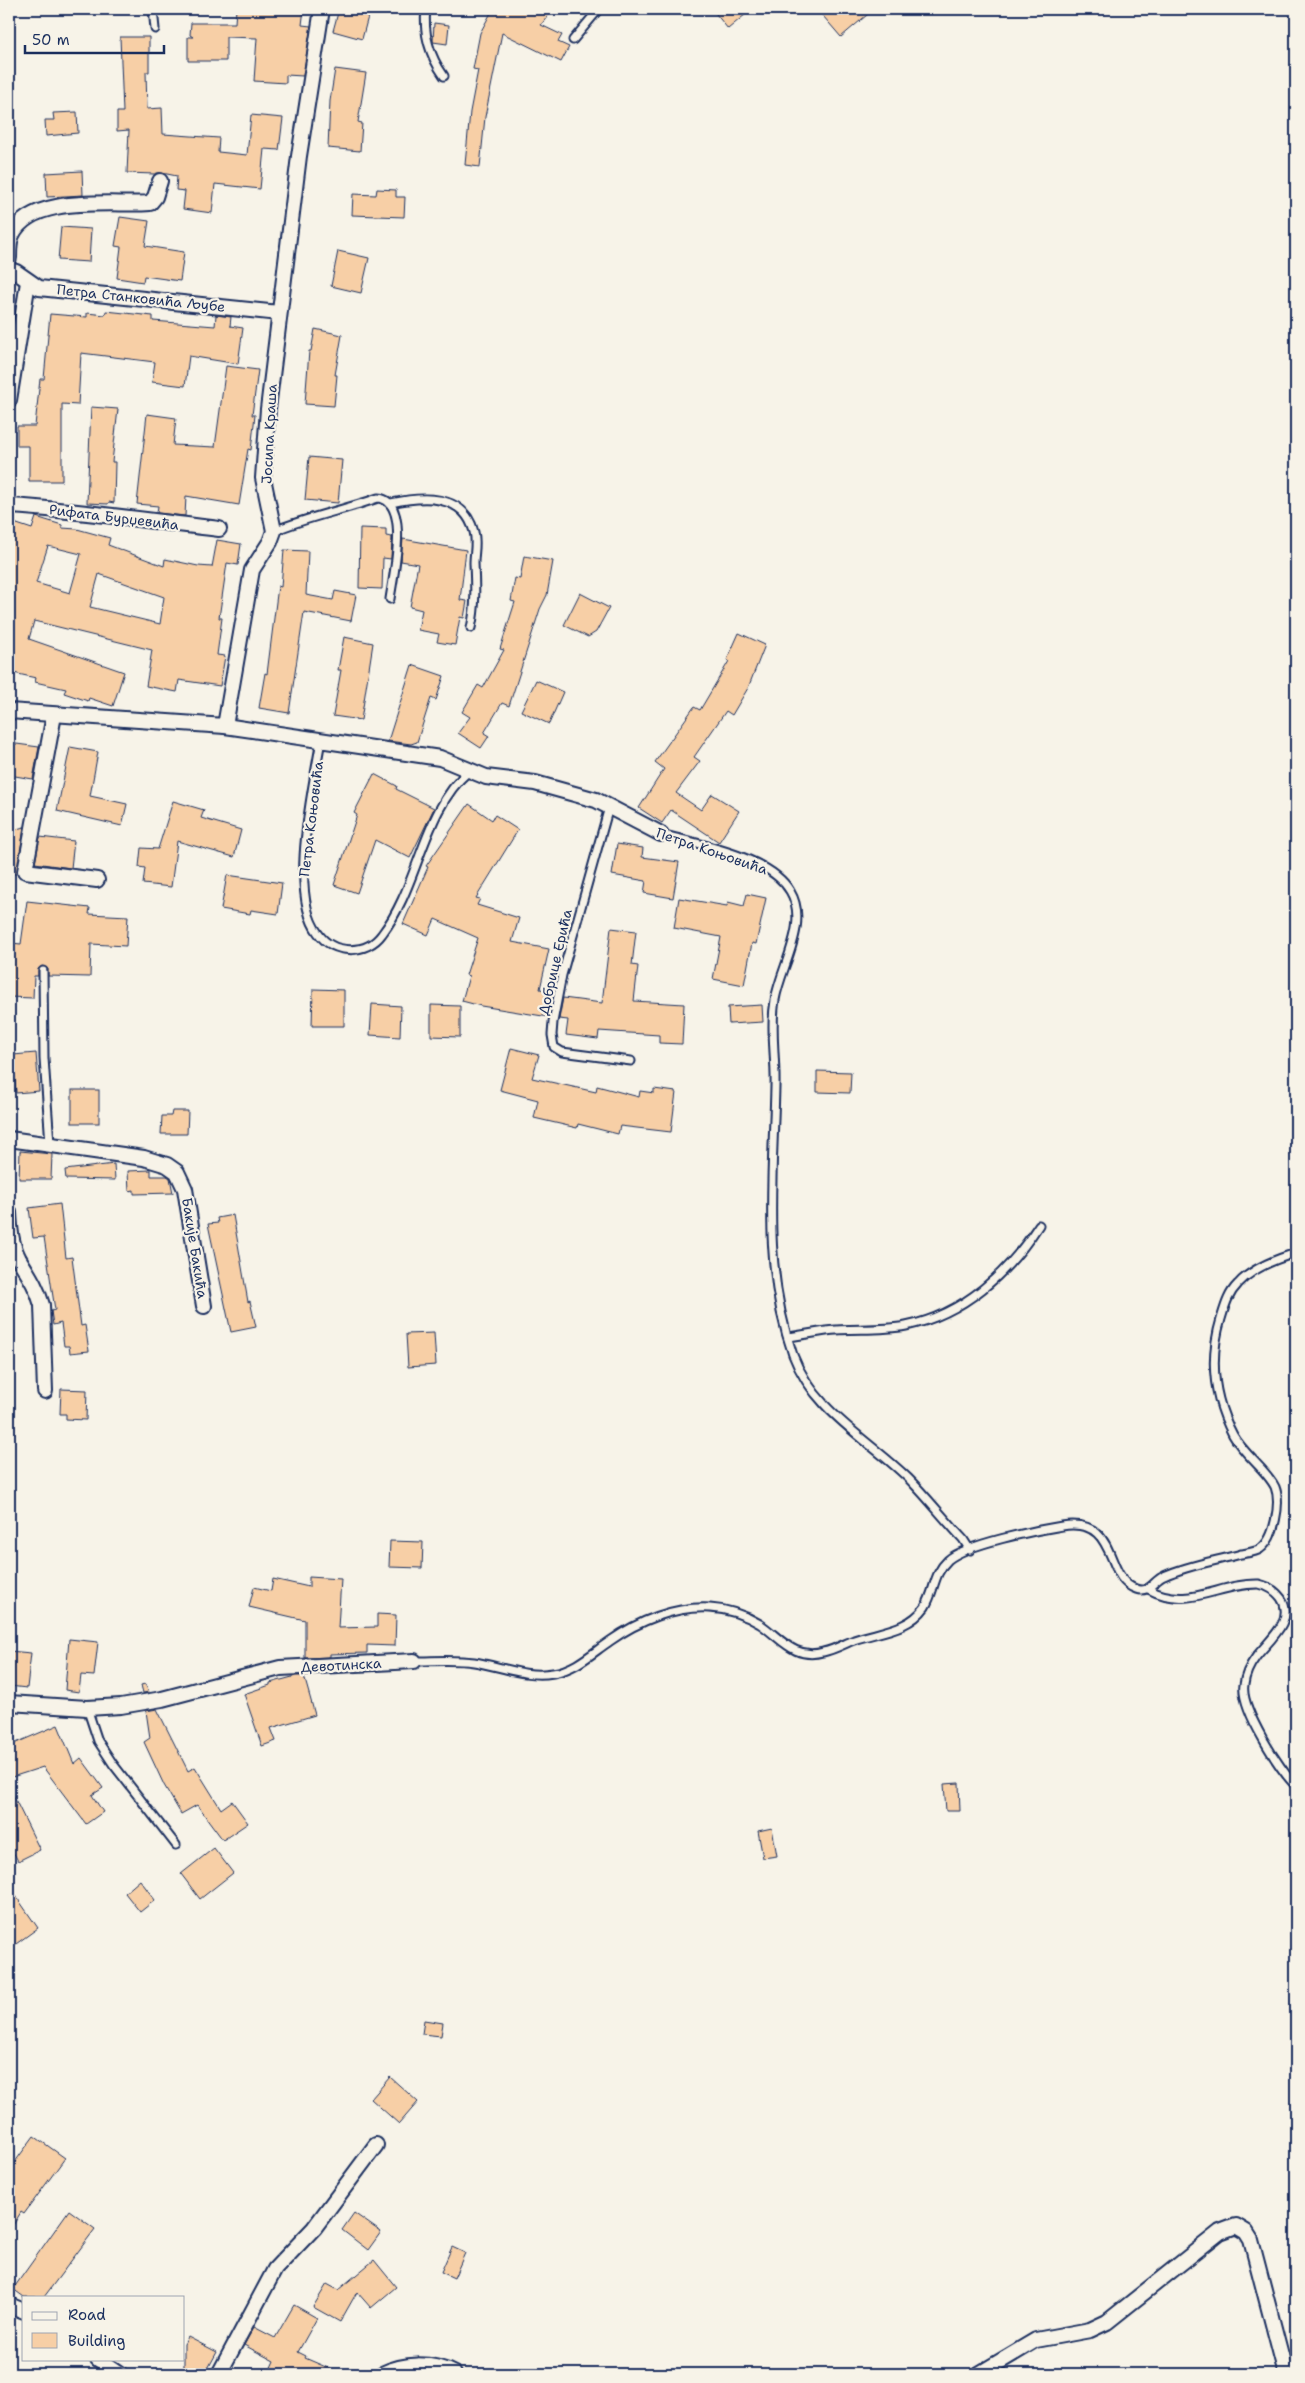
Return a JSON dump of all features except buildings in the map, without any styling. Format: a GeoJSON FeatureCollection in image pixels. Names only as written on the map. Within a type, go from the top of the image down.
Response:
{"type":"FeatureCollection","features":[{"type":"Feature","properties":{"kind":"street","name":"Јосипа Краша"},"geometry":{"type":"LineString","coordinates":[[274,531],[263,478],[268,409],[299,156],[322,9]]}},
{"type":"Feature","properties":{"kind":"street"},"geometry":{"type":"LineString","coordinates":[[9,258],[11,236],[18,226],[34,214],[83,203],[150,203],[155,197],[160,181]]}},
{"type":"Feature","properties":{"kind":"street","name":"Петра Станковића Љубе"},"geometry":{"type":"LineString","coordinates":[[9,270],[16,272],[39,288],[279,313]]}},
{"type":"Feature","properties":{"kind":"street"},"geometry":{"type":"LineString","coordinates":[[9,400],[28,282]]}},
{"type":"Feature","properties":{"kind":"street","name":"Рифата Бурџевића"},"geometry":{"type":"LineString","coordinates":[[9,506],[72,510],[128,519],[218,529]]}},
{"type":"Feature","properties":{"kind":"street"},"geometry":{"type":"LineString","coordinates":[[9,711],[225,726],[252,570],[270,542],[274,531]]}},
{"type":"Feature","properties":{"kind":"street"},"geometry":{"type":"LineString","coordinates":[[54,715],[24,871],[97,880]]}},
{"type":"Feature","properties":{"kind":"street","name":"Петра Коњовића"},"geometry":{"type":"LineString","coordinates":[[225,726],[440,758],[456,763],[469,771],[497,780],[535,782],[596,800],[661,834]]}},
{"type":"Feature","properties":{"kind":"street","name":"Бакије Бакића"},"geometry":{"type":"LineString","coordinates":[[9,1139],[144,1158],[167,1165],[177,1172],[185,1189],[204,1306]]}},
{"type":"Feature","properties":{"kind":"street"},"geometry":{"type":"LineString","coordinates":[[9,1212],[10,1232],[14,1247],[39,1293],[42,1305],[46,1390]]}},
{"type":"Feature","properties":{"kind":"street","name":"Девотинска"},"geometry":{"type":"LineString","coordinates":[[9,1703],[87,1708],[121,1706],[162,1699],[280,1668],[414,1661]]}},
{"type":"Feature","properties":{"kind":"street"},"geometry":{"type":"LineString","coordinates":[[219,2374],[275,2269],[314,2228],[376,2145]]}},
{"type":"Feature","properties":{"kind":"street"},"geometry":{"type":"LineString","coordinates":[[979,2374],[1036,2340],[1090,2330],[1107,2322],[1220,2232],[1236,2226],[1246,2232],[1250,2240],[1286,2374]]}},
{"type":"Feature","properties":{"kind":"street"},"geometry":{"type":"LineString","coordinates":[[9,2305],[22,2310]]}},
{"type":"Feature","properties":{"kind":"street"},"geometry":{"type":"LineString","coordinates":[[99,2360],[120,2374]]}},
{"type":"Feature","properties":{"kind":"street"},"geometry":{"type":"LineString","coordinates":[[382,2374],[412,2365],[436,2367],[454,2374]]}},
{"type":"Feature","properties":{"kind":"lane"},"geometry":{"type":"LineString","coordinates":[[154,9],[155,29]]}},
{"type":"Feature","properties":{"kind":"lane"},"geometry":{"type":"LineString","coordinates":[[426,9],[425,26],[428,46],[444,76]]}},
{"type":"Feature","properties":{"kind":"lane"},"geometry":{"type":"LineString","coordinates":[[573,40],[599,9]]}},
{"type":"Feature","properties":{"kind":"lane"},"geometry":{"type":"LineString","coordinates":[[274,531],[294,522],[337,512],[378,498],[385,498],[391,503],[396,514],[398,534],[390,599]]}},
{"type":"Feature","properties":{"kind":"lane"},"geometry":{"type":"LineString","coordinates":[[391,503],[410,499],[433,499],[458,506],[469,515],[475,534],[475,610],[471,628]]}},
{"type":"Feature","properties":{"kind":"lane","name":"Петра Коњовића"},"geometry":{"type":"LineString","coordinates":[[321,740],[310,805],[303,893],[309,919],[318,935],[334,947],[368,948],[382,934],[401,900],[426,839],[453,784],[469,771]]}},
{"type":"Feature","properties":{"kind":"lane","name":"Добрице Ерића"},"geometry":{"type":"LineString","coordinates":[[609,807],[562,975],[552,1035],[554,1047],[562,1052],[631,1061]]}},
{"type":"Feature","properties":{"kind":"lane","name":"Петра Коњовића"},"geometry":{"type":"LineString","coordinates":[[661,834],[765,867],[775,873],[790,892],[794,901],[797,920],[775,1003],[773,1037],[775,1085],[772,1153],[772,1248],[776,1286],[789,1337],[800,1369],[815,1395],[834,1415],[907,1477],[963,1539],[970,1550]]}},
{"type":"Feature","properties":{"kind":"lane"},"geometry":{"type":"LineString","coordinates":[[43,971],[44,1058],[50,1144]]}},
{"type":"Feature","properties":{"kind":"lane"},"geometry":{"type":"LineString","coordinates":[[789,1337],[828,1331],[905,1326],[950,1311],[988,1286],[1004,1271],[1039,1225]]}},
{"type":"Feature","properties":{"kind":"lane"},"geometry":{"type":"LineString","coordinates":[[1148,1589],[1162,1576],[1260,1549],[1271,1534],[1276,1518],[1276,1493],[1270,1479],[1241,1448],[1228,1426],[1214,1377],[1214,1347],[1226,1303],[1237,1285],[1244,1278],[1279,1258],[1296,1253]]}},
{"type":"Feature","properties":{"kind":"lane","name":"Девотинска"},"geometry":{"type":"LineString","coordinates":[[414,1661],[459,1660],[538,1675],[566,1670],[594,1654],[608,1642],[647,1621],[678,1611],[709,1608],[724,1609],[751,1619],[796,1651],[821,1653],[857,1639],[907,1624],[926,1604],[934,1579],[946,1562],[955,1555],[1026,1534],[1079,1525],[1090,1528],[1100,1536],[1128,1584],[1141,1591],[1148,1589],[1163,1596],[1186,1598],[1258,1584],[1270,1587],[1280,1596],[1285,1614],[1281,1626],[1250,1666],[1243,1687],[1246,1699],[1268,1750],[1286,1776],[1296,1786]]}},
{"type":"Feature","properties":{"kind":"lane"},"geometry":{"type":"LineString","coordinates":[[87,1708],[98,1741],[113,1764],[176,1845]]}}]}
